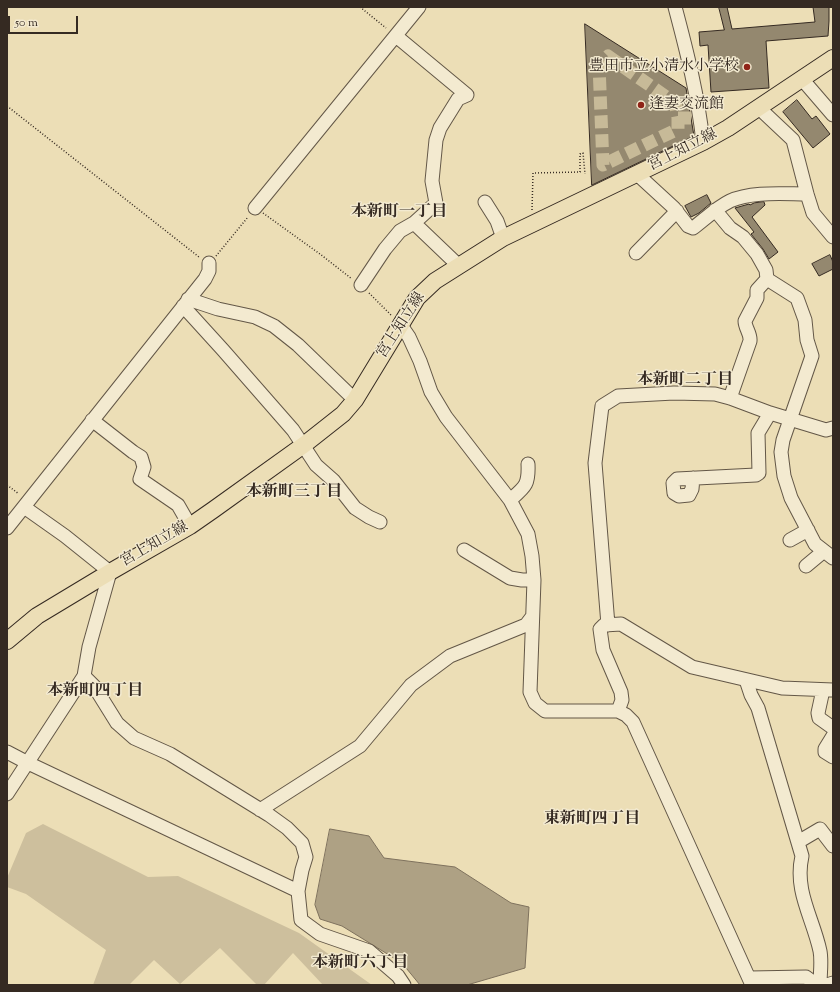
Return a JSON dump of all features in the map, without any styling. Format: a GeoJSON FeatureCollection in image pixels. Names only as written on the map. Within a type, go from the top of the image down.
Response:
{"type":"FeatureCollection","features":[{"type":"Feature","properties":{"kind":"main road","name":"宮上知立線"},"geometry":{"type":"LineString","coordinates":[[7,641],[37,616],[190,526],[303,445],[343,414],[355,400],[417,298],[435,281],[503,238],[703,142],[728,128],[833,58]]}},
{"type":"Feature","properties":{"kind":"street"},"geometry":{"type":"LineString","coordinates":[[255,208],[419,7]]}},
{"type":"Feature","properties":{"kind":"street"},"geometry":{"type":"LineString","coordinates":[[675,7],[693,74],[697,118],[703,142]]}},
{"type":"Feature","properties":{"kind":"street"},"geometry":{"type":"LineString","coordinates":[[361,286],[385,249],[400,231],[414,223],[436,202],[432,181],[436,140],[440,128],[458,99],[467,95],[396,36]]}},
{"type":"Feature","properties":{"kind":"street"},"geometry":{"type":"LineString","coordinates":[[802,79],[833,116]]}},
{"type":"Feature","properties":{"kind":"street"},"geometry":{"type":"LineString","coordinates":[[759,108],[792,140],[806,194],[813,213],[833,238]]}},
{"type":"Feature","properties":{"kind":"street"},"geometry":{"type":"LineString","coordinates":[[637,174],[677,211],[688,226],[693,228],[715,210],[731,201],[746,196],[806,194]]}},
{"type":"Feature","properties":{"kind":"street"},"geometry":{"type":"LineString","coordinates":[[485,202],[497,221],[503,238]]}},
{"type":"Feature","properties":{"kind":"street"},"geometry":{"type":"LineString","coordinates":[[715,210],[730,228],[743,237],[757,254],[766,270],[767,279]]}},
{"type":"Feature","properties":{"kind":"street"},"geometry":{"type":"LineString","coordinates":[[636,253],[677,211]]}},
{"type":"Feature","properties":{"kind":"street"},"geometry":{"type":"LineString","coordinates":[[414,223],[459,266]]}},
{"type":"Feature","properties":{"kind":"street"},"geometry":{"type":"LineString","coordinates":[[7,528],[205,279],[209,271],[209,263]]}},
{"type":"Feature","properties":{"kind":"street"},"geometry":{"type":"LineString","coordinates":[[730,398],[751,337],[745,325],[745,321],[757,298],[756,290],[767,279]]}},
{"type":"Feature","properties":{"kind":"street"},"geometry":{"type":"LineString","coordinates":[[767,279],[797,298],[805,320],[807,340],[812,356],[783,440],[781,452],[784,476],[791,498],[815,544],[828,555],[806,566]]}},
{"type":"Feature","properties":{"kind":"street"},"geometry":{"type":"LineString","coordinates":[[186,303],[255,317],[274,326],[298,345],[355,400]]}},
{"type":"Feature","properties":{"kind":"street"},"geometry":{"type":"LineString","coordinates":[[186,303],[293,430],[316,465],[333,480],[355,508],[380,522]]}},
{"type":"Feature","properties":{"kind":"street"},"geometry":{"type":"LineString","coordinates":[[400,324],[412,344],[431,392],[446,416],[510,500],[528,534],[534,580],[530,692],[535,703],[545,711],[618,711],[626,715],[632,722],[751,982],[806,977],[818,985]]}},
{"type":"Feature","properties":{"kind":"street"},"geometry":{"type":"LineString","coordinates":[[608,625],[595,463],[602,406],[618,396],[674,393],[715,394],[826,430],[833,428]]}},
{"type":"Feature","properties":{"kind":"street"},"geometry":{"type":"LineString","coordinates":[[693,478],[756,475],[760,471],[758,433],[770,413]]}},
{"type":"Feature","properties":{"kind":"street"},"geometry":{"type":"LineString","coordinates":[[92,420],[132,452],[141,457],[144,467],[140,479],[178,505],[190,526]]}},
{"type":"Feature","properties":{"kind":"street"},"geometry":{"type":"LineString","coordinates":[[510,500],[525,487],[528,464]]}},
{"type":"Feature","properties":{"kind":"street"},"geometry":{"type":"LineString","coordinates":[[7,794],[84,676],[89,647],[110,572],[26,504]]}},
{"type":"Feature","properties":{"kind":"street"},"geometry":{"type":"LineString","coordinates":[[790,540],[808,530]]}},
{"type":"Feature","properties":{"kind":"street"},"geometry":{"type":"LineString","coordinates":[[464,550],[510,578],[534,580]]}},
{"type":"Feature","properties":{"kind":"street"},"geometry":{"type":"LineString","coordinates":[[260,810],[360,746],[411,686],[450,656],[526,625],[532,617]]}},
{"type":"Feature","properties":{"kind":"street"},"geometry":{"type":"LineString","coordinates":[[618,711],[622,700],[621,692],[602,650],[600,629],[604,625],[621,624],[692,667],[782,688],[828,690],[818,713],[819,718],[833,728]]}},
{"type":"Feature","properties":{"kind":"street"},"geometry":{"type":"LineString","coordinates":[[84,676],[94,686],[117,723],[134,738],[170,754],[287,828],[302,843],[306,857],[298,891],[301,920],[320,934],[369,951],[398,976],[404,985]]}},
{"type":"Feature","properties":{"kind":"street"},"geometry":{"type":"LineString","coordinates":[[746,680],[751,695],[758,708],[802,856],[799,868],[803,901],[820,952],[818,985]]}},
{"type":"Feature","properties":{"kind":"street"},"geometry":{"type":"LineString","coordinates":[[833,736],[825,749],[826,752],[833,757]]}},
{"type":"Feature","properties":{"kind":"street"},"geometry":{"type":"LineString","coordinates":[[7,752],[298,891]]}},
{"type":"Feature","properties":{"kind":"street"},"geometry":{"type":"LineString","coordinates":[[798,842],[820,829],[833,846]]}},
{"type":"Feature","properties":{"kind":"street"},"geometry":{"type":"LineString","coordinates":[[827,985],[833,983]]}},
{"type":"Feature","properties":{"kind":"path"},"geometry":{"type":"LineString","coordinates":[[360,7],[396,36]]}},
{"type":"Feature","properties":{"kind":"path"},"geometry":{"type":"LineString","coordinates":[[7,106],[203,260],[209,263],[213,260],[255,208],[320,254],[361,286],[400,324]]}},
{"type":"Feature","properties":{"kind":"path"},"geometry":{"type":"LineString","coordinates":[[532,210],[533,173],[580,172],[580,154],[583,153],[585,174]]}},
{"type":"Feature","properties":{"kind":"path"},"geometry":{"type":"LineString","coordinates":[[7,485],[26,504]]}},
{"type":"Feature","properties":{"kind":"shaded area"},"geometry":{"type":"Polygon","coordinates":[[[43,824],[148,877],[178,876],[299,933],[372,985],[323,985],[293,953],[264,985],[257,985],[220,948],[180,984],[154,960],[129,985],[93,985],[106,950],[26,894],[7,887],[7,878],[26,833],[43,824]]]}},
{"type":"Feature","properties":{"kind":"shaded area"},"geometry":{"type":"Polygon","coordinates":[[[330,829],[369,836],[384,858],[455,867],[511,903],[529,907],[525,968],[467,985],[420,985],[402,963],[342,926],[320,919],[315,905],[330,829]]]}},
{"type":"Feature","properties":{"kind":"building"},"geometry":{"type":"Polygon","coordinates":[[[719,7],[727,7],[732,29],[815,22],[813,7],[829,7],[828,36],[766,41],[769,88],[711,92],[708,45],[700,46],[699,32],[724,30],[719,7]]]}},
{"type":"Feature","properties":{"kind":"building","name":"逢妻交流館"},"geometry":{"type":"Polygon","coordinates":[[[585,24],[686,88],[694,136],[592,185],[585,24]]]}},
{"type":"Feature","properties":{"kind":"building"},"geometry":{"type":"Polygon","coordinates":[[[797,100],[812,119],[816,116],[830,134],[813,148],[783,112],[797,100]]]}},
{"type":"Feature","properties":{"kind":"building"},"geometry":{"type":"Polygon","coordinates":[[[707,195],[711,203],[699,213],[691,217],[685,206],[707,195]]]}},
{"type":"Feature","properties":{"kind":"building"},"geometry":{"type":"Polygon","coordinates":[[[764,202],[765,205],[752,217],[778,252],[769,259],[751,234],[754,232],[735,208],[764,202]]]}},
{"type":"Feature","properties":{"kind":"building"},"geometry":{"type":"Polygon","coordinates":[[[830,255],[833,262],[833,269],[819,276],[812,264],[830,255]]]}},
{"type":"Feature","properties":{"kind":"tunnel"},"geometry":{"type":"LineString","coordinates":[[608,56],[675,103],[678,118],[678,129],[603,165],[599,65],[608,56]]}},
{"type":"Feature","properties":{"kind":"tunnel"},"geometry":{"type":"LineString","coordinates":[[678,118],[694,118]]}},
{"type":"Feature","properties":{"kind":"place","name":"豊田市立小清水小学校"},"geometry":{"type":"Point","coordinates":[747,67]}},
{"type":"Feature","properties":{"kind":"place","name":"逢妻交流館"},"geometry":{"type":"Point","coordinates":[641,105]}},
{"type":"Feature","properties":{"kind":"district","name":"本新町一丁目"},"geometry":{"type":"Point","coordinates":[399,213]}},
{"type":"Feature","properties":{"kind":"district","name":"本新町二丁目"},"geometry":{"type":"Point","coordinates":[685,381]}},
{"type":"Feature","properties":{"kind":"district","name":"本新町三丁目"},"geometry":{"type":"Point","coordinates":[294,493]}},
{"type":"Feature","properties":{"kind":"district","name":"本新町四丁目"},"geometry":{"type":"Point","coordinates":[95,692]}},
{"type":"Feature","properties":{"kind":"district","name":"東新町四丁目"},"geometry":{"type":"Point","coordinates":[592,820]}},
{"type":"Feature","properties":{"kind":"district","name":"本新町六丁目"},"geometry":{"type":"Point","coordinates":[360,964]}}]}
